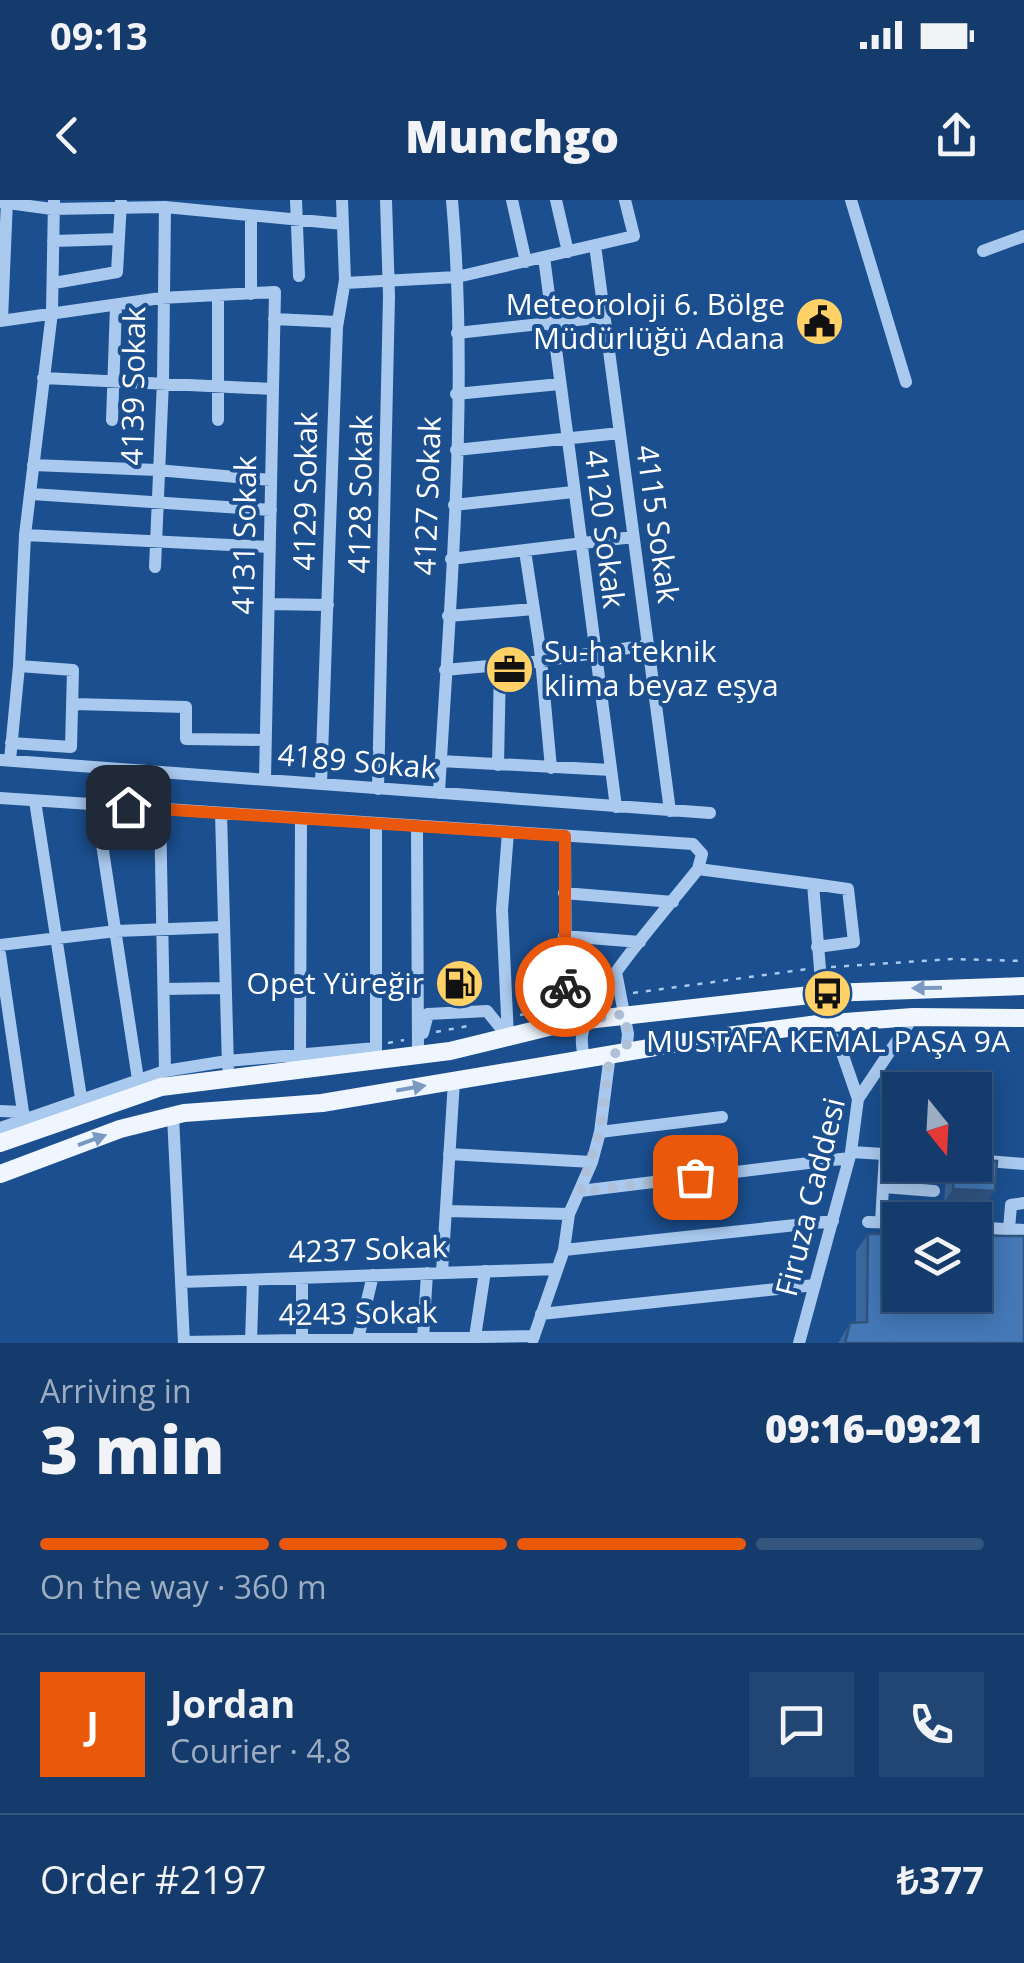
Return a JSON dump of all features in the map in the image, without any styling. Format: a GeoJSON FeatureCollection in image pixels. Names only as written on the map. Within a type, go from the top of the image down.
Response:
{"type":"FeatureCollection","features":[{"type":"Feature","properties":{"kind":"main road"},"geometry":{"type":"LineString","coordinates":[[0,1142],[27,1120],[139,1087],[161,1087],[228,1070],[376,1055],[418,1055],[587,1019],[822,993],[1024,986]]}},
{"type":"Feature","properties":{"kind":"main road"},"geometry":{"type":"LineString","coordinates":[[0,1174],[120,1130],[172,1116],[322,1103],[818,1024],[913,1016],[1024,1018]]}},
{"type":"Feature","properties":{"kind":"street"},"geometry":{"type":"LineString","coordinates":[[296,200],[299,276]]}},
{"type":"Feature","properties":{"kind":"street","name":"4129 Sokak"},"geometry":{"type":"LineString","coordinates":[[322,784],[338,322],[345,283],[342,200]]}},
{"type":"Feature","properties":{"kind":"street","name":"4128 Sokak"},"geometry":{"type":"LineString","coordinates":[[378,788],[389,282],[386,200]]}},
{"type":"Feature","properties":{"kind":"street","name":"4127 Sokak"},"geometry":{"type":"LineString","coordinates":[[438,794],[456,450],[457,277],[452,200]]}},
{"type":"Feature","properties":{"kind":"street"},"geometry":{"type":"LineString","coordinates":[[512,200],[526,262]]}},
{"type":"Feature","properties":{"kind":"street"},"geometry":{"type":"LineString","coordinates":[[556,200],[568,252]]}},
{"type":"Feature","properties":{"kind":"street"},"geometry":{"type":"LineString","coordinates":[[345,283],[457,277],[634,236],[625,200]]}},
{"type":"Feature","properties":{"kind":"street"},"geometry":{"type":"LineString","coordinates":[[851,200],[906,382]]}},
{"type":"Feature","properties":{"kind":"street"},"geometry":{"type":"LineString","coordinates":[[251,216],[251,294],[161,298],[1,321],[5,202],[197,205],[251,216],[343,224]]}},
{"type":"Feature","properties":{"kind":"street"},"geometry":{"type":"LineString","coordinates":[[54,283],[118,272],[121,203]]}},
{"type":"Feature","properties":{"kind":"street"},"geometry":{"type":"LineString","coordinates":[[5,760],[12,742],[25,534],[52,312],[53,204]]}},
{"type":"Feature","properties":{"kind":"street","name":"4139 Sokak"},"geometry":{"type":"LineString","coordinates":[[155,566],[164,207]]}},
{"type":"Feature","properties":{"kind":"street"},"geometry":{"type":"LineString","coordinates":[[983,251],[1024,236]]}},
{"type":"Feature","properties":{"kind":"street"},"geometry":{"type":"LineString","coordinates":[[53,241],[119,240]]}},
{"type":"Feature","properties":{"kind":"street","name":"4115 Sokak"},"geometry":{"type":"LineString","coordinates":[[596,245],[670,810]]}},
{"type":"Feature","properties":{"kind":"street","name":"4120 Sokak"},"geometry":{"type":"LineString","coordinates":[[544,258],[616,807]]}},
{"type":"Feature","properties":{"kind":"street","name":"4131 Sokak"},"geometry":{"type":"LineString","coordinates":[[251,294],[275,292],[264,779]]}},
{"type":"Feature","properties":{"kind":"street"},"geometry":{"type":"LineString","coordinates":[[218,296],[218,420]]}},
{"type":"Feature","properties":{"kind":"street"},"geometry":{"type":"LineString","coordinates":[[112,420],[116,306]]}},
{"type":"Feature","properties":{"kind":"street"},"geometry":{"type":"LineString","coordinates":[[457,332],[605,318]]}},
{"type":"Feature","properties":{"kind":"street"},"geometry":{"type":"LineString","coordinates":[[274,319],[338,322]]}},
{"type":"Feature","properties":{"kind":"street"},"geometry":{"type":"LineString","coordinates":[[43,378],[273,389]]}},
{"type":"Feature","properties":{"kind":"street"},"geometry":{"type":"LineString","coordinates":[[456,394],[560,384]]}},
{"type":"Feature","properties":{"kind":"street"},"geometry":{"type":"LineString","coordinates":[[456,450],[620,433]]}},
{"type":"Feature","properties":{"kind":"street"},"geometry":{"type":"LineString","coordinates":[[34,465],[271,480]]}},
{"type":"Feature","properties":{"kind":"street"},"geometry":{"type":"LineString","coordinates":[[454,505],[573,492]]}},
{"type":"Feature","properties":{"kind":"street"},"geometry":{"type":"LineString","coordinates":[[32,494],[270,510]]}},
{"type":"Feature","properties":{"kind":"street"},"geometry":{"type":"LineString","coordinates":[[25,534],[270,547]]}},
{"type":"Feature","properties":{"kind":"street"},"geometry":{"type":"LineString","coordinates":[[451,559],[580,546],[633,536]]}},
{"type":"Feature","properties":{"kind":"street"},"geometry":{"type":"LineString","coordinates":[[525,552],[542,662],[551,768]]}},
{"type":"Feature","properties":{"kind":"street"},"geometry":{"type":"LineString","coordinates":[[269,604],[328,605]]}},
{"type":"Feature","properties":{"kind":"street"},"geometry":{"type":"LineString","coordinates":[[448,616],[534,609]]}},
{"type":"Feature","properties":{"kind":"street"},"geometry":{"type":"LineString","coordinates":[[445,670],[542,662],[648,645]]}},
{"type":"Feature","properties":{"kind":"street"},"geometry":{"type":"LineString","coordinates":[[498,764],[500,665]]}},
{"type":"Feature","properties":{"kind":"street"},"geometry":{"type":"LineString","coordinates":[[12,742],[71,747],[73,670],[19,666]]}},
{"type":"Feature","properties":{"kind":"street"},"geometry":{"type":"LineString","coordinates":[[74,704],[186,707],[186,739],[266,740]]}},
{"type":"Feature","properties":{"kind":"street","name":"4189 Sokak"},"geometry":{"type":"LineString","coordinates":[[5,760],[710,813]]}},
{"type":"Feature","properties":{"kind":"street"},"geometry":{"type":"LineString","coordinates":[[440,761],[611,770]]}},
{"type":"Feature","properties":{"kind":"street"},"geometry":{"type":"LineString","coordinates":[[0,798],[693,844],[702,854],[698,869],[616,972],[587,1019],[582,1035],[584,1059]]}},
{"type":"Feature","properties":{"kind":"street"},"geometry":{"type":"LineString","coordinates":[[35,801],[82,1105]]}},
{"type":"Feature","properties":{"kind":"street"},"geometry":{"type":"LineString","coordinates":[[96,805],[139,1087],[164,1071],[228,1070],[222,813]]}},
{"type":"Feature","properties":{"kind":"street"},"geometry":{"type":"LineString","coordinates":[[160,809],[164,1071]]}},
{"type":"Feature","properties":{"kind":"street"},"geometry":{"type":"LineString","coordinates":[[300,1063],[302,818]]}},
{"type":"Feature","properties":{"kind":"street"},"geometry":{"type":"LineString","coordinates":[[376,824],[376,1055]]}},
{"type":"Feature","properties":{"kind":"street"},"geometry":{"type":"LineString","coordinates":[[416,826],[418,1055]]}},
{"type":"Feature","properties":{"kind":"street"},"geometry":{"type":"LineString","coordinates":[[508,832],[502,910],[508,1037]]}},
{"type":"Feature","properties":{"kind":"street"},"geometry":{"type":"LineString","coordinates":[[565,836],[566,1023]]}},
{"type":"Feature","properties":{"kind":"street"},"geometry":{"type":"LineString","coordinates":[[698,869],[848,889],[854,942],[818,947]]}},
{"type":"Feature","properties":{"kind":"street"},"geometry":{"type":"LineString","coordinates":[[813,884],[822,993]]}},
{"type":"Feature","properties":{"kind":"street"},"geometry":{"type":"LineString","coordinates":[[564,892],[673,902]]}},
{"type":"Feature","properties":{"kind":"street"},"geometry":{"type":"LineString","coordinates":[[0,945],[116,931],[224,927]]}},
{"type":"Feature","properties":{"kind":"street"},"geometry":{"type":"LineString","coordinates":[[564,936],[640,942]]}},
{"type":"Feature","properties":{"kind":"street"},"geometry":{"type":"LineString","coordinates":[[0,954],[27,1120]]}},
{"type":"Feature","properties":{"kind":"street"},"geometry":{"type":"LineString","coordinates":[[533,1339],[564,1250],[569,1214],[592,1162],[618,1053],[628,1034],[616,972]]}},
{"type":"Feature","properties":{"kind":"street"},"geometry":{"type":"LineString","coordinates":[[164,989],[226,988]]}},
{"type":"Feature","properties":{"kind":"street"},"geometry":{"type":"LineString","coordinates":[[418,1055],[428,1014],[487,1011],[508,1037]]}},
{"type":"Feature","properties":{"kind":"street","name":"Firuza Caddesi"},"geometry":{"type":"LineString","coordinates":[[799,1343],[850,1155],[858,1099],[913,1016]]}},
{"type":"Feature","properties":{"kind":"street"},"geometry":{"type":"LineString","coordinates":[[818,1024],[839,1044],[858,1099]]}},
{"type":"Feature","properties":{"kind":"street"},"geometry":{"type":"LineString","coordinates":[[442,1272],[454,1081]]}},
{"type":"Feature","properties":{"kind":"street"},"geometry":{"type":"LineString","coordinates":[[0,1111],[27,1120]]}},
{"type":"Feature","properties":{"kind":"street"},"geometry":{"type":"LineString","coordinates":[[172,1116],[184,1342]]}},
{"type":"Feature","properties":{"kind":"street"},"geometry":{"type":"LineString","coordinates":[[600,1132],[722,1118]]}},
{"type":"Feature","properties":{"kind":"street"},"geometry":{"type":"LineString","coordinates":[[0,1128],[27,1120]]}},
{"type":"Feature","properties":{"kind":"street"},"geometry":{"type":"LineString","coordinates":[[449,1154],[592,1162]]}},
{"type":"Feature","properties":{"kind":"street"},"geometry":{"type":"LineString","coordinates":[[580,1192],[850,1155],[882,1154]]}},
{"type":"Feature","properties":{"kind":"street"},"geometry":{"type":"LineString","coordinates":[[992,1161],[1024,1164]]}},
{"type":"Feature","properties":{"kind":"street"},"geometry":{"type":"LineString","coordinates":[[882,1222],[875,1222],[883,1182]]}},
{"type":"Feature","properties":{"kind":"street"},"geometry":{"type":"LineString","coordinates":[[883,1188],[934,1191]]}},
{"type":"Feature","properties":{"kind":"street"},"geometry":{"type":"LineString","coordinates":[[992,1228],[1017,1230],[1010,1209],[1015,1202],[1024,1203]]}},
{"type":"Feature","properties":{"kind":"street"},"geometry":{"type":"LineString","coordinates":[[446,1211],[569,1214]]}},
{"type":"Feature","properties":{"kind":"street"},"geometry":{"type":"LineString","coordinates":[[564,1250],[832,1221]]}},
{"type":"Feature","properties":{"kind":"street","name":"4237 Sokak"},"geometry":{"type":"LineString","coordinates":[[181,1282],[557,1270]]}},
{"type":"Feature","properties":{"kind":"street"},"geometry":{"type":"LineString","coordinates":[[475,1337],[484,1271]]}},
{"type":"Feature","properties":{"kind":"street"},"geometry":{"type":"LineString","coordinates":[[423,1338],[426,1273]]}},
{"type":"Feature","properties":{"kind":"street"},"geometry":{"type":"LineString","coordinates":[[357,1341],[372,1276]]}},
{"type":"Feature","properties":{"kind":"street"},"geometry":{"type":"LineString","coordinates":[[302,1278],[302,1341]]}},
{"type":"Feature","properties":{"kind":"street"},"geometry":{"type":"LineString","coordinates":[[251,1341],[253,1280]]}},
{"type":"Feature","properties":{"kind":"street"},"geometry":{"type":"LineString","coordinates":[[541,1314],[815,1284]]}},
{"type":"Feature","properties":{"kind":"street","name":"4243 Sokak"},"geometry":{"type":"LineString","coordinates":[[184,1342],[533,1339]]}},
{"type":"Feature","properties":{"kind":"building"},"geometry":{"type":"Polygon","coordinates":[[[992,1161],[997,1161],[995,1191],[953,1189],[954,1182],[992,1182],[992,1161]]]}},
{"type":"Feature","properties":{"kind":"building"},"geometry":{"type":"Polygon","coordinates":[[[868,1234],[882,1234],[882,1312],[992,1312],[992,1236],[1024,1236],[1024,1343],[845,1343],[850,1323],[867,1322],[868,1234]]]}},
{"type":"Feature","properties":{"kind":"way so far"},"geometry":{"type":"LineString","coordinates":[[565,987],[566,1023],[624,1014],[628,1034],[626,1052],[610,1054],[600,1132],[580,1192],[695,1177]]}},
{"type":"Feature","properties":{"kind":"place","name":"Meteoroloji 6. Bölge Müdürlüğü Adana"},"geometry":{"type":"Point","coordinates":[820,322]}},
{"type":"Feature","properties":{"kind":"place","name":"Su-ha teknik klima beyaz eşya"},"geometry":{"type":"Point","coordinates":[509,669]}},
{"type":"Feature","properties":{"kind":"place","name":"Opet Yüreğir"},"geometry":{"type":"Point","coordinates":[459,984]}},
{"type":"Feature","properties":{"kind":"place","name":"MUSTAFA KEMAL PAŞA 9A"},"geometry":{"type":"Point","coordinates":[828,993]}},
{"type":"Feature","properties":{"kind":"route"},"geometry":{"type":"LineString","coordinates":[[128,807],[565,836],[565,987]]}}]}
